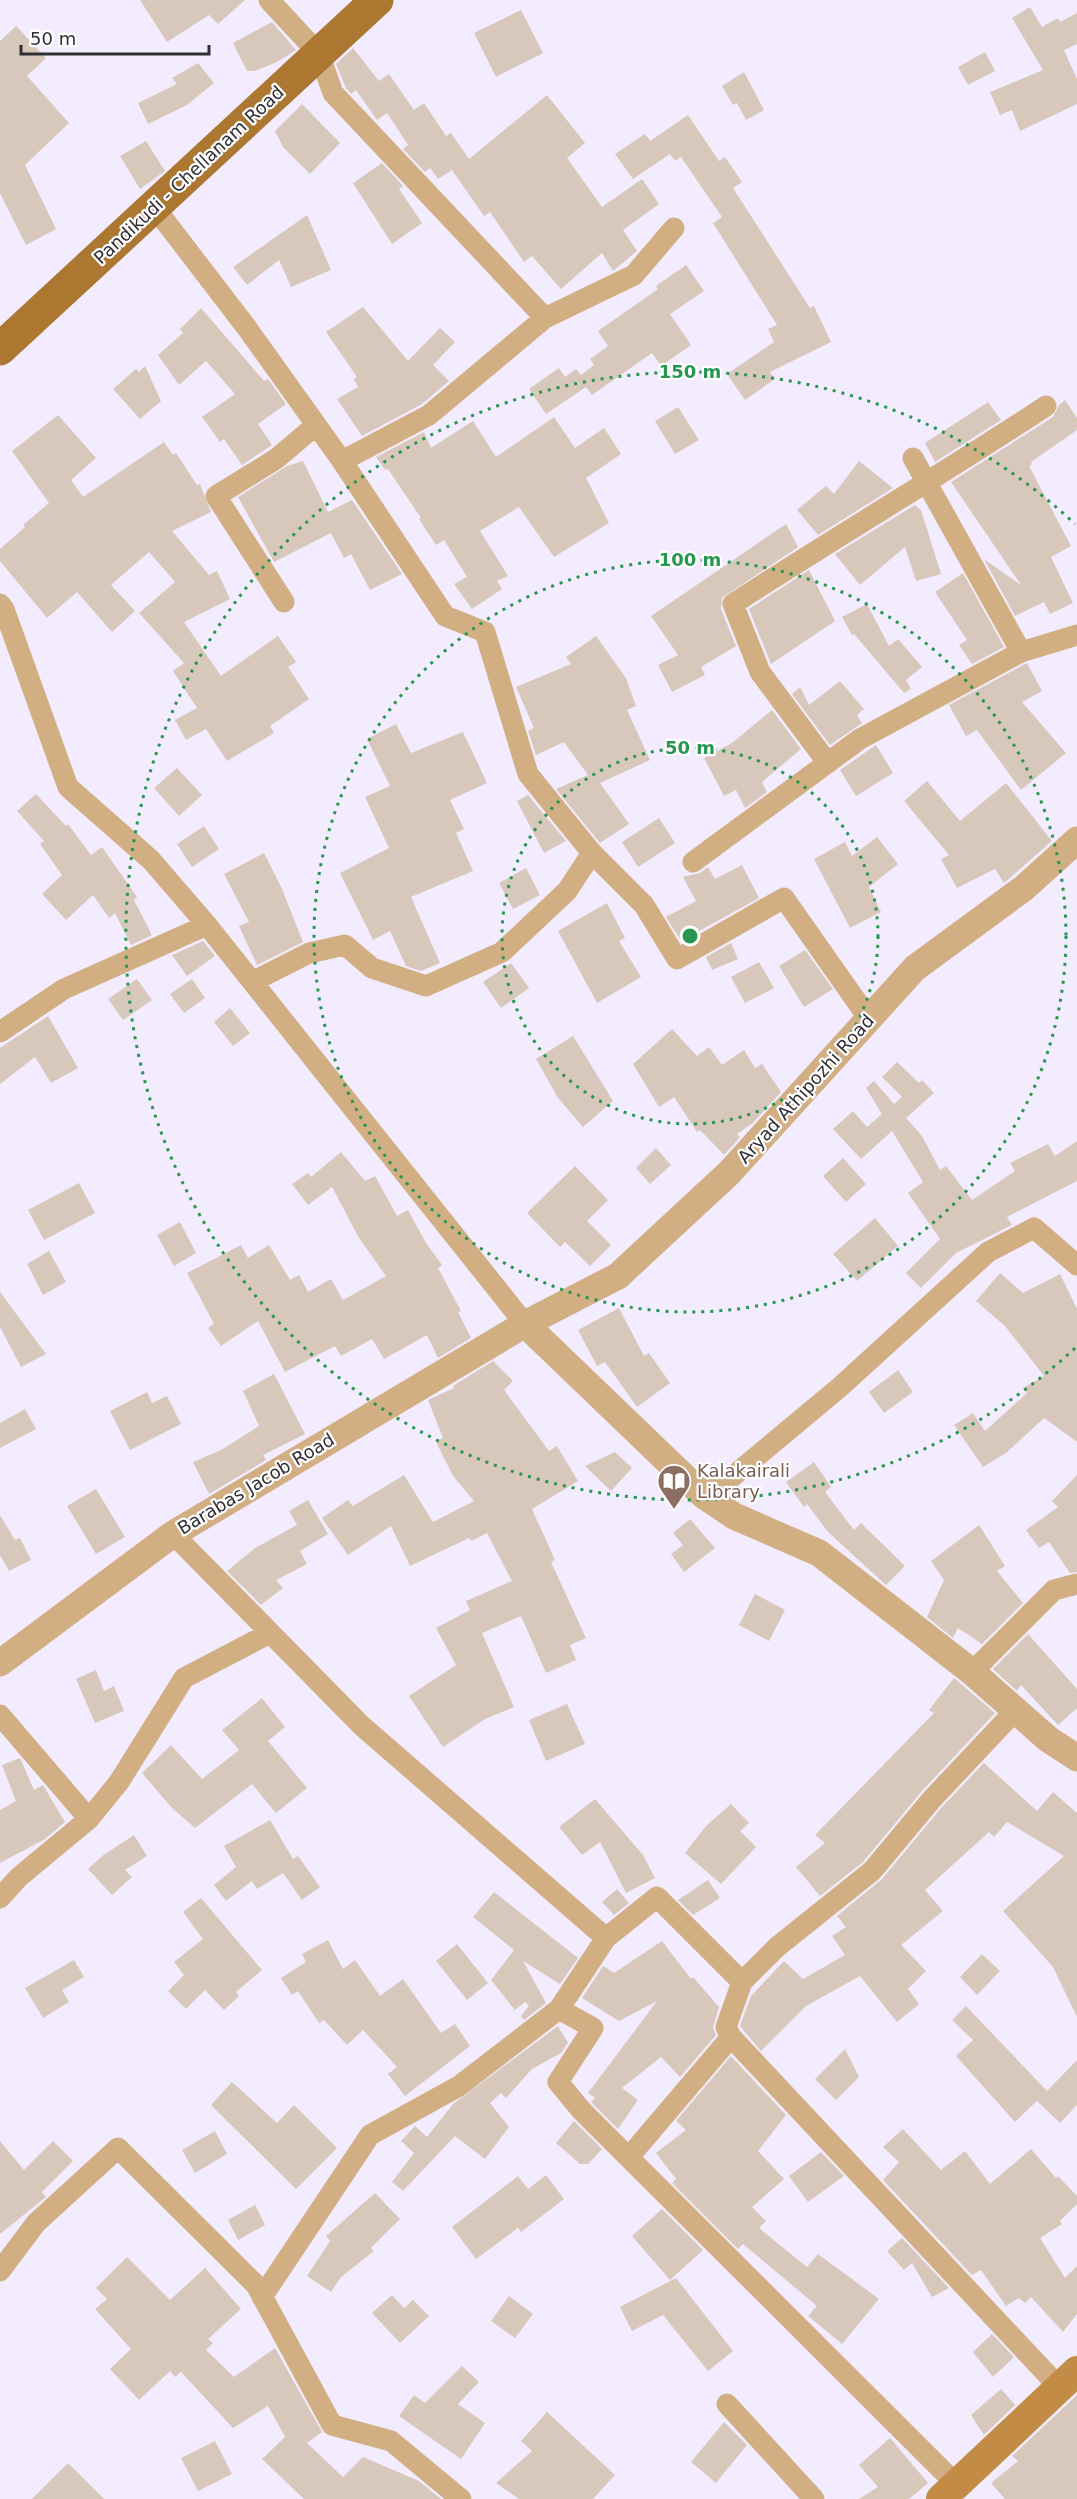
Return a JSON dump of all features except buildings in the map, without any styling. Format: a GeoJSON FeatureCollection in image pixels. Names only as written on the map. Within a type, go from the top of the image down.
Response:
{"type":"FeatureCollection","features":[{"type":"Feature","properties":{"kind":"main road","name":"Pandikudi - Chellanam Road"},"geometry":{"type":"LineString","coordinates":[[0,349],[155,208],[377,0]]}},
{"type":"Feature","properties":{"kind":"main road"},"geometry":{"type":"LineString","coordinates":[[949,2492],[1068,2379]]}},
{"type":"Feature","properties":{"kind":"street"},"geometry":{"type":"LineString","coordinates":[[269,0],[319,54],[333,93],[545,318]]}},
{"type":"Feature","properties":{"kind":"street"},"geometry":{"type":"LineString","coordinates":[[155,208],[247,328],[342,461],[445,616],[485,632],[528,774],[592,852],[644,905],[678,959],[784,898],[869,1019]]}},
{"type":"Feature","properties":{"kind":"street"},"geometry":{"type":"LineString","coordinates":[[342,461],[429,415],[545,318],[634,274],[674,228]]}},
{"type":"Feature","properties":{"kind":"street"},"geometry":{"type":"LineString","coordinates":[[827,762],[760,672],[733,604],[861,520],[928,484],[1046,406]]}},
{"type":"Feature","properties":{"kind":"street"},"geometry":{"type":"LineString","coordinates":[[284,602],[216,496],[276,459],[315,426]]}},
{"type":"Feature","properties":{"kind":"street"},"geometry":{"type":"LineString","coordinates":[[914,458],[1021,652]]}},
{"type":"Feature","properties":{"kind":"street"},"geometry":{"type":"LineString","coordinates":[[0,604],[4,609],[68,787],[151,860],[207,925],[525,1323],[703,1495],[734,1516],[819,1553],[972,1672],[1015,1711],[1077,1758]]}},
{"type":"Feature","properties":{"kind":"street"},"geometry":{"type":"LineString","coordinates":[[693,862],[860,739],[1021,652],[1077,635]]}},
{"type":"Feature","properties":{"kind":"street","name":"Aryad Athipozhi Road"},"geometry":{"type":"LineString","coordinates":[[525,1323],[618,1276],[729,1173],[915,968],[1024,888],[1077,840]]}},
{"type":"Feature","properties":{"kind":"street"},"geometry":{"type":"LineString","coordinates":[[254,981],[309,953],[345,945],[372,968],[426,986],[502,952],[567,891],[592,852]]}},
{"type":"Feature","properties":{"kind":"street"},"geometry":{"type":"LineString","coordinates":[[0,1032],[64,989],[207,925]]}},
{"type":"Feature","properties":{"kind":"street"},"geometry":{"type":"LineString","coordinates":[[703,1495],[732,1477],[840,1387],[988,1252],[1034,1228],[1077,1264]]}},
{"type":"Feature","properties":{"kind":"street","name":"Barabas Jacob Road"},"geometry":{"type":"LineString","coordinates":[[0,1663],[173,1534],[525,1323]]}},
{"type":"Feature","properties":{"kind":"street"},"geometry":{"type":"LineString","coordinates":[[173,1534],[362,1726],[606,1938]]}},
{"type":"Feature","properties":{"kind":"street"},"geometry":{"type":"LineString","coordinates":[[972,1672],[1054,1590],[1077,1584]]}},
{"type":"Feature","properties":{"kind":"street"},"geometry":{"type":"LineString","coordinates":[[0,1898],[20,1877],[89,1819],[119,1782],[184,1678],[270,1633]]}},
{"type":"Feature","properties":{"kind":"street"},"geometry":{"type":"LineString","coordinates":[[1015,1711],[932,1799],[872,1871],[747,1974],[726,2027],[731,2037],[1068,2379]]}},
{"type":"Feature","properties":{"kind":"street"},"geometry":{"type":"LineString","coordinates":[[0,1715],[89,1819]]}},
{"type":"Feature","properties":{"kind":"street"},"geometry":{"type":"LineString","coordinates":[[262,2297],[370,2135],[459,2086],[559,2009],[606,1938],[657,1897],[742,1982]]}},
{"type":"Feature","properties":{"kind":"street"},"geometry":{"type":"LineString","coordinates":[[559,2009],[593,2028],[558,2082],[581,2110],[629,2157],[949,2492]]}},
{"type":"Feature","properties":{"kind":"street"},"geometry":{"type":"LineString","coordinates":[[629,2157],[731,2037]]}},
{"type":"Feature","properties":{"kind":"street"},"geometry":{"type":"LineString","coordinates":[[0,2271],[36,2223],[118,2148],[256,2285],[332,2425],[391,2441],[461,2499]]}},
{"type":"Feature","properties":{"kind":"street"},"geometry":{"type":"LineString","coordinates":[[727,2404],[814,2499]]}},
{"type":"Feature","properties":{"kind":"place","name":"Kalakairali Library"},"geometry":{"type":"Point","coordinates":[674,1510]}}]}
